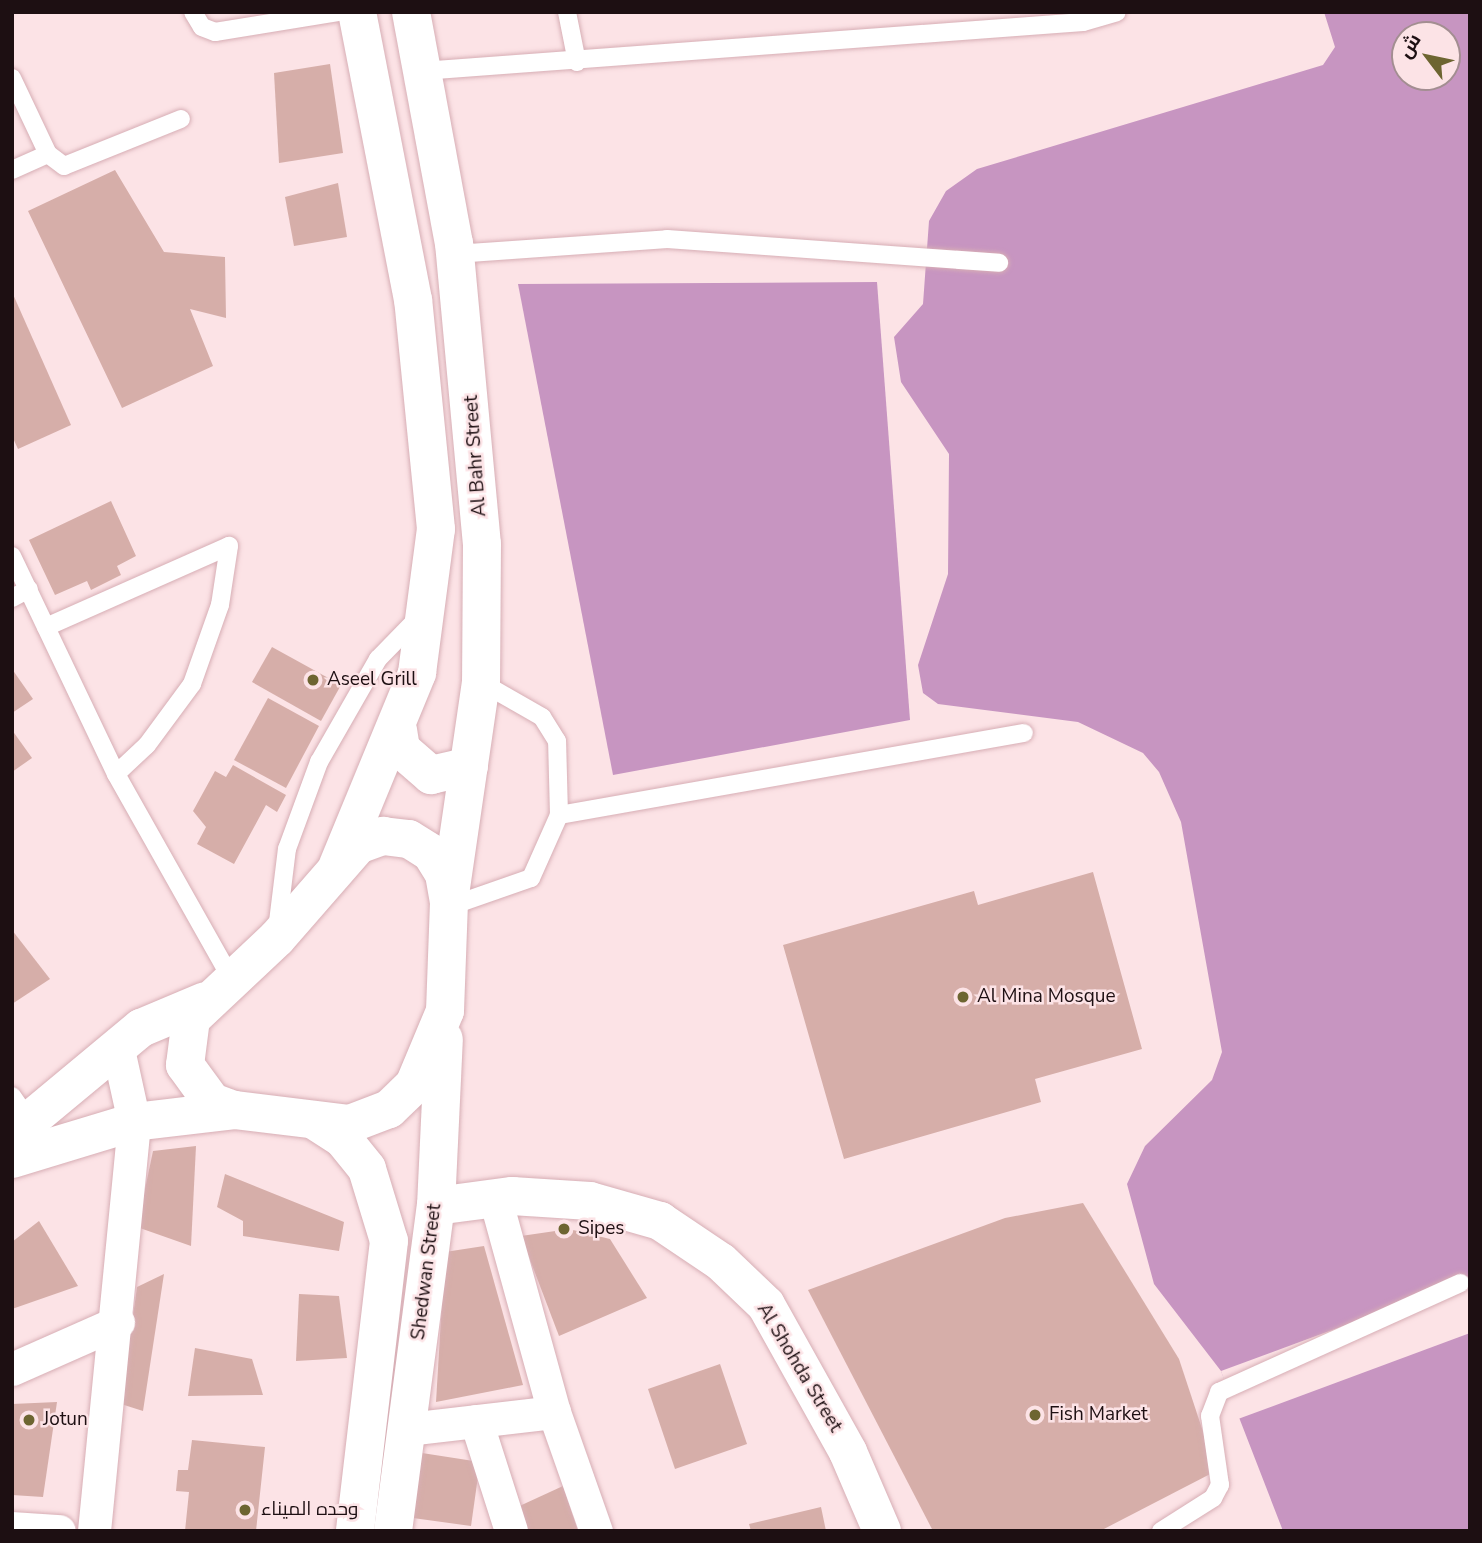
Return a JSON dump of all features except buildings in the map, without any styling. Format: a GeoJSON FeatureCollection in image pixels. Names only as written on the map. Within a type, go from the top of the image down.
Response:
{"type":"FeatureCollection","features":[{"type":"Feature","properties":{"kind":"main road"},"geometry":{"type":"LineString","coordinates":[[338,865],[398,730],[429,606],[436,528],[427,407],[357,12]]}},
{"type":"Feature","properties":{"kind":"main road","name":"Al Bahr Street"},"geometry":{"type":"LineString","coordinates":[[411,12],[455,254],[482,544],[481,682],[448,905]]}},
{"type":"Feature","properties":{"kind":"main road"},"geometry":{"type":"LineString","coordinates":[[398,730],[401,749],[431,775],[469,766]]}},
{"type":"Feature","properties":{"kind":"main road"},"geometry":{"type":"LineString","coordinates":[[234,1110],[204,1094],[185,1065],[183,1041],[218,991],[277,938],[358,845],[383,836],[409,839],[431,853],[444,874],[448,905]]}},
{"type":"Feature","properties":{"kind":"main road","name":"Shedwan Street"},"geometry":{"type":"LineString","coordinates":[[393,1531],[436,1206],[448,905]]}},
{"type":"Feature","properties":{"kind":"main road"},"geometry":{"type":"LineString","coordinates":[[18,1117],[117,1045],[164,1015],[218,991]]}},
{"type":"Feature","properties":{"kind":"main road"},"geometry":{"type":"LineString","coordinates":[[12,1159],[134,1122],[234,1110],[350,1124],[389,1109],[414,1085],[445,1011]]}},
{"type":"Feature","properties":{"kind":"main road","name":"Shedwan Street"},"geometry":{"type":"LineString","coordinates":[[317,1122],[343,1139],[367,1169],[389,1241],[355,1531]]}},
{"type":"Feature","properties":{"kind":"main road","name":"Al Shohda Street"},"geometry":{"type":"LineString","coordinates":[[436,1206],[495,1198],[590,1200],[660,1221],[721,1262],[766,1306],[848,1452],[882,1531]]}},
{"type":"Feature","properties":{"kind":"street"},"geometry":{"type":"LineString","coordinates":[[94,1531],[118,1322],[134,1122],[117,1045]]}},
{"type":"Feature","properties":{"kind":"street"},"geometry":{"type":"LineString","coordinates":[[495,1198],[554,1412],[596,1531]]}},
{"type":"Feature","properties":{"kind":"street"},"geometry":{"type":"LineString","coordinates":[[12,1369],[118,1322]]}},
{"type":"Feature","properties":{"kind":"street"},"geometry":{"type":"LineString","coordinates":[[408,1429],[554,1412]]}},
{"type":"Feature","properties":{"kind":"street"},"geometry":{"type":"LineString","coordinates":[[476,1421],[511,1531]]}},
{"type":"Feature","properties":{"kind":"street"},"geometry":{"type":"LineString","coordinates":[[12,1528],[59,1531]]}},
{"type":"Feature","properties":{"kind":"lane"},"geometry":{"type":"LineString","coordinates":[[193,12],[208,31],[232,21],[340,12]]}},
{"type":"Feature","properties":{"kind":"lane"},"geometry":{"type":"LineString","coordinates":[[567,12],[577,62]]}},
{"type":"Feature","properties":{"kind":"lane"},"geometry":{"type":"LineString","coordinates":[[422,71],[577,62],[1083,22],[1117,12]]}},
{"type":"Feature","properties":{"kind":"lane"},"geometry":{"type":"LineString","coordinates":[[12,78],[48,154],[64,166],[181,119]]}},
{"type":"Feature","properties":{"kind":"lane"},"geometry":{"type":"LineString","coordinates":[[12,170],[48,154]]}},
{"type":"Feature","properties":{"kind":"lane"},"geometry":{"type":"LineString","coordinates":[[455,254],[667,239],[999,263]]}},
{"type":"Feature","properties":{"kind":"lane"},"geometry":{"type":"LineString","coordinates":[[46,627],[229,546],[220,605],[192,684],[147,745],[116,774]]}},
{"type":"Feature","properties":{"kind":"lane"},"geometry":{"type":"LineString","coordinates":[[13,559],[218,991]]}},
{"type":"Feature","properties":{"kind":"lane"},"geometry":{"type":"LineString","coordinates":[[12,598],[29,589]]}},
{"type":"Feature","properties":{"kind":"lane"},"geometry":{"type":"LineString","coordinates":[[277,938],[287,849],[319,762],[378,659],[429,606]]}},
{"type":"Feature","properties":{"kind":"lane"},"geometry":{"type":"LineString","coordinates":[[448,905],[531,878],[559,816],[557,741],[542,718],[481,682]]}},
{"type":"Feature","properties":{"kind":"lane"},"geometry":{"type":"LineString","coordinates":[[559,816],[1024,733]]}},
{"type":"Feature","properties":{"kind":"lane"},"geometry":{"type":"LineString","coordinates":[[1161,1531],[1213,1498],[1220,1485],[1210,1416],[1219,1392],[1460,1283]]}},
{"type":"Feature","properties":{"kind":"shaded area"},"geometry":{"type":"Polygon","coordinates":[[[1324,12],[1470,12],[1470,1531],[1283,1531],[1221,1371],[1154,1284],[1127,1184],[1145,1146],[1212,1080],[1222,1052],[1181,822],[1159,772],[1143,753],[1078,722],[938,704],[923,693],[918,665],[948,574],[949,454],[901,382],[894,337],[923,304],[929,221],[946,191],[977,169],[1323,65],[1335,47],[1324,12]]]}},
{"type":"Feature","properties":{"kind":"shaded area"},"geometry":{"type":"Polygon","coordinates":[[[877,282],[910,720],[613,775],[518,284],[877,282]]]}},
{"type":"Feature","properties":{"kind":"pier"},"geometry":{"type":"Polygon","coordinates":[[[1470,1279],[1470,1333],[1238,1419],[1221,1371],[1470,1279]]]}},
{"type":"Feature","properties":{"kind":"place","name":"Aseel Grill"},"geometry":{"type":"Point","coordinates":[313,680]}},
{"type":"Feature","properties":{"kind":"place","name":"Al Mina Mosque"},"geometry":{"type":"Point","coordinates":[963,997]}},
{"type":"Feature","properties":{"kind":"place","name":"Sipes"},"geometry":{"type":"Point","coordinates":[564,1229]}},
{"type":"Feature","properties":{"kind":"place","name":"Fish Market"},"geometry":{"type":"Point","coordinates":[1035,1415]}},
{"type":"Feature","properties":{"kind":"place","name":"Jotun"},"geometry":{"type":"Point","coordinates":[29,1420]}},
{"type":"Feature","properties":{"kind":"place","name":"وحده الميناء"},"geometry":{"type":"Point","coordinates":[245,1510]}}]}
